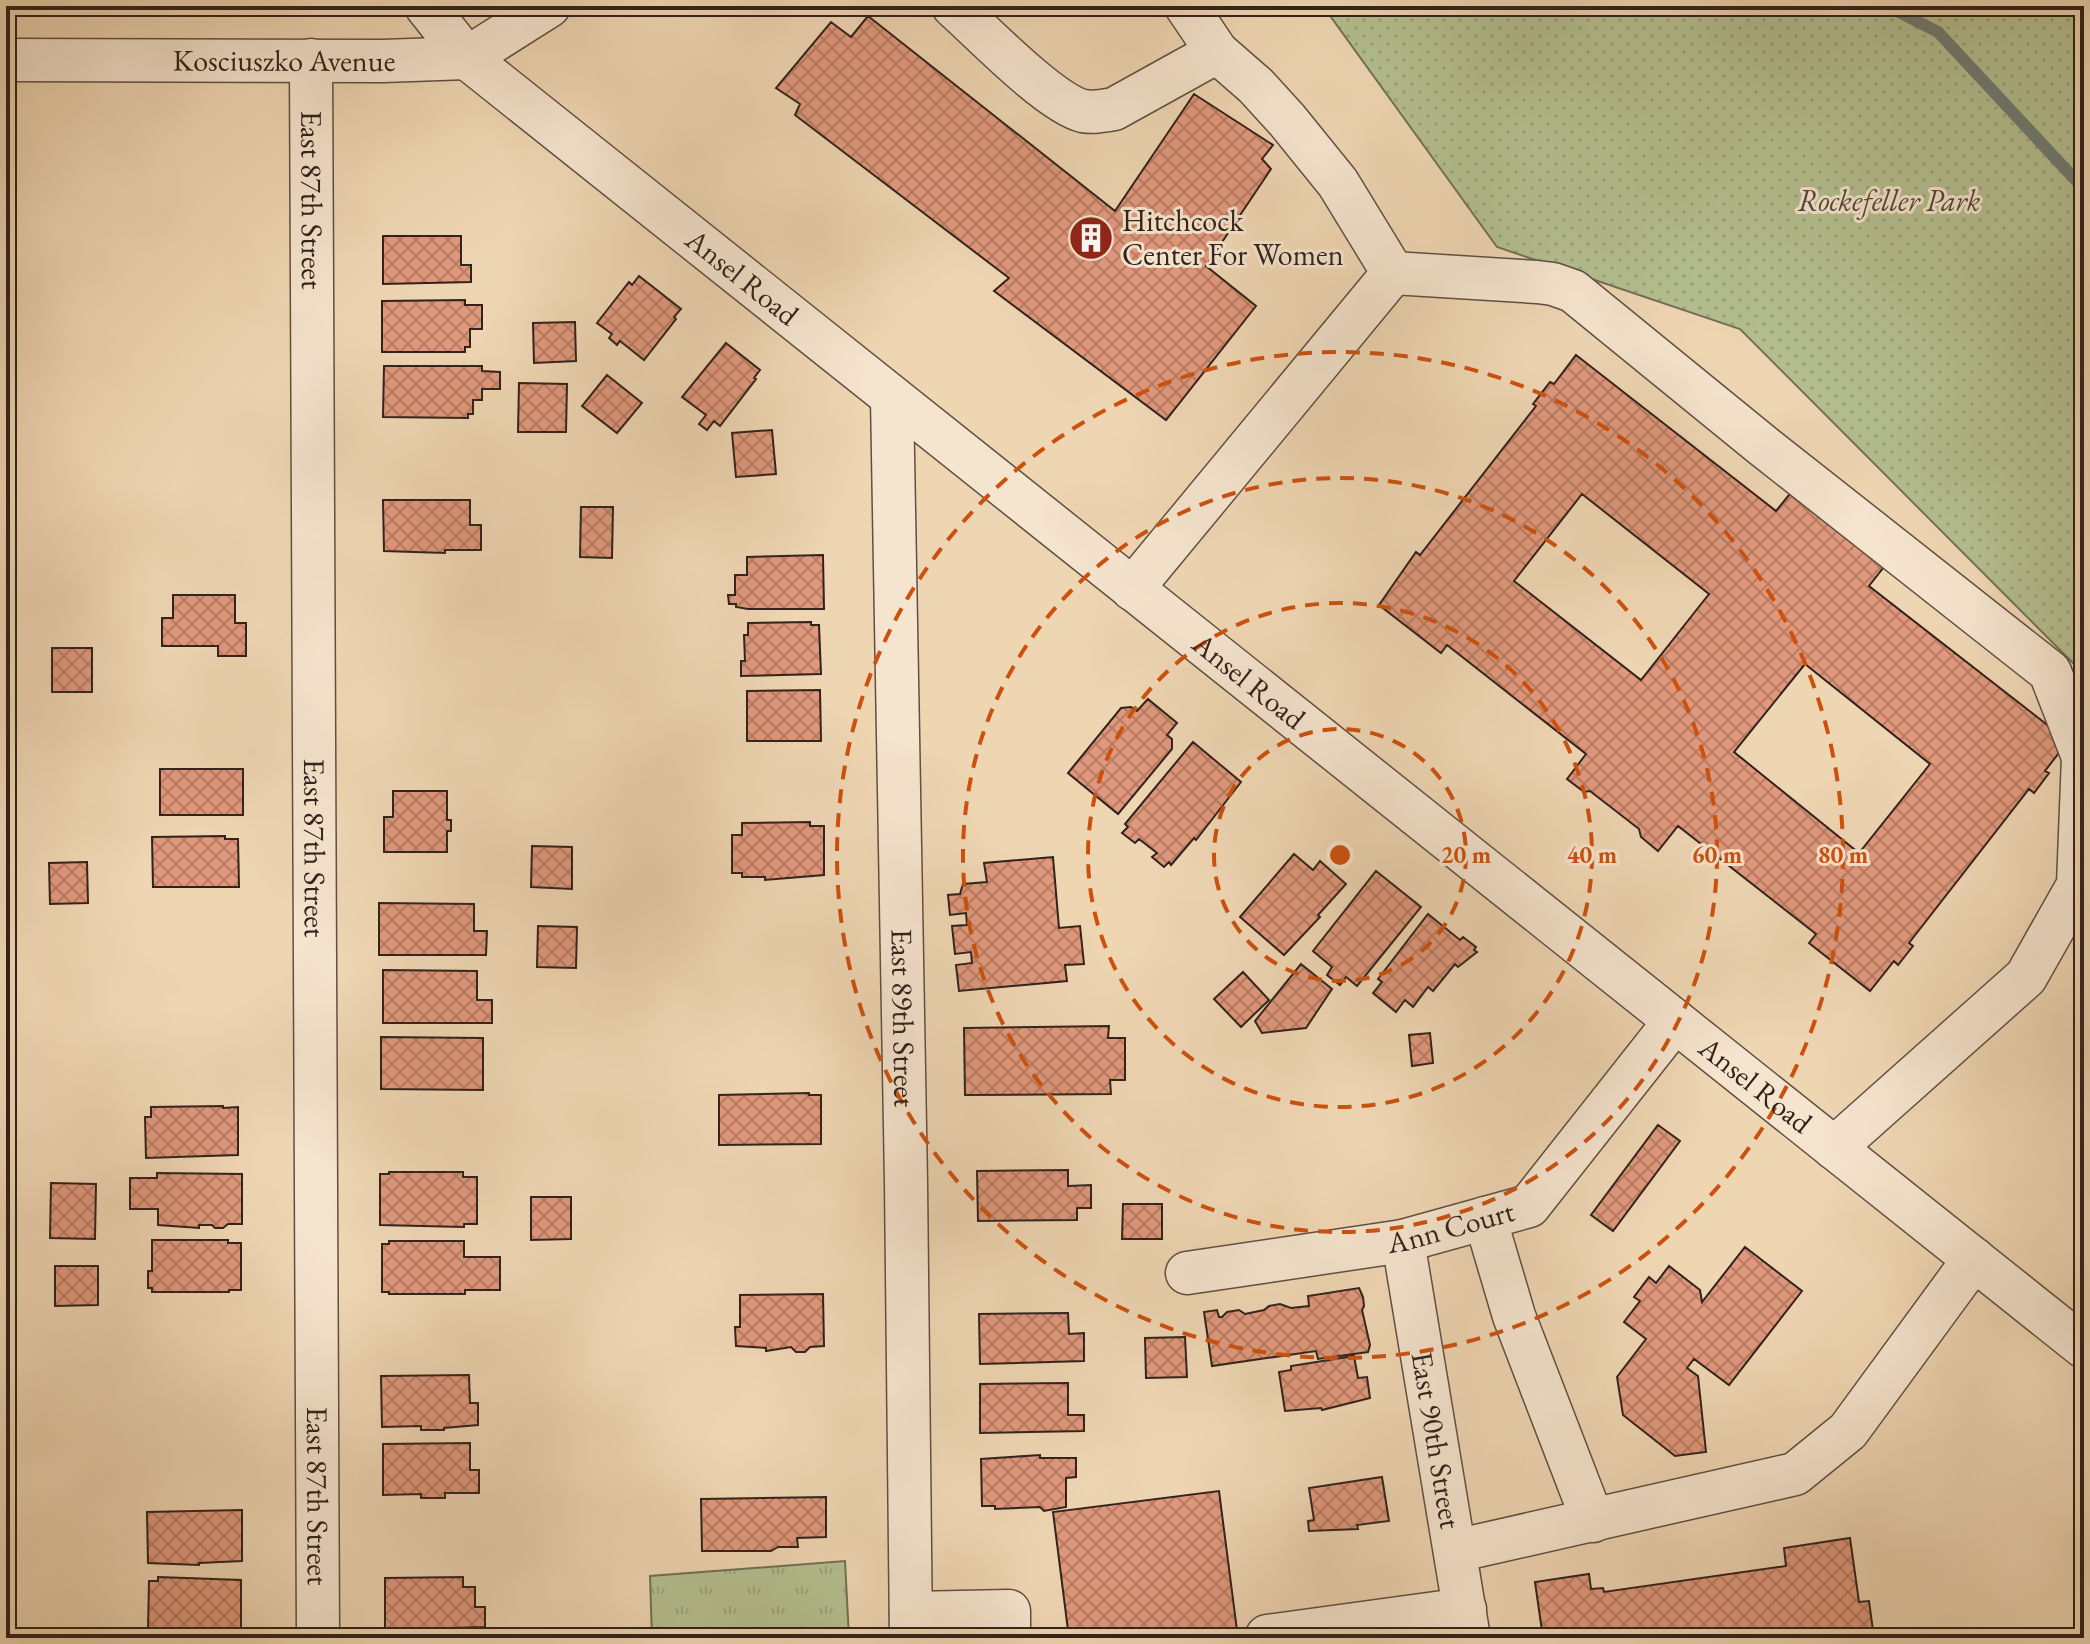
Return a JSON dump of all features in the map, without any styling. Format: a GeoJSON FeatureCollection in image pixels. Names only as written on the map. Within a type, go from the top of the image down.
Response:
{"type":"FeatureCollection","features":[{"type":"Feature","properties":{"kind":"street","name":"Ansel Road"},"geometry":{"type":"LineString","coordinates":[[426,6],[467,58],[2084,1347]]}},
{"type":"Feature","properties":{"kind":"street"},"geometry":{"type":"LineString","coordinates":[[467,58],[549,6]]}},
{"type":"Feature","properties":{"kind":"street"},"geometry":{"type":"LineString","coordinates":[[953,6],[1055,98],[1080,111],[1097,113],[1114,109],[1217,52]]}},
{"type":"Feature","properties":{"kind":"street"},"geometry":{"type":"LineString","coordinates":[[1186,6],[1217,52],[1277,108],[1329,172],[1393,273]]}},
{"type":"Feature","properties":{"kind":"street","name":"Kosciuszko Avenue"},"geometry":{"type":"LineString","coordinates":[[6,60],[383,61],[467,58]]}},
{"type":"Feature","properties":{"kind":"street","name":"East 87th Street"},"geometry":{"type":"LineString","coordinates":[[311,60],[318,1638]]}},
{"type":"Feature","properties":{"kind":"street"},"geometry":{"type":"LineString","coordinates":[[1132,589],[1393,273]]}},
{"type":"Feature","properties":{"kind":"street"},"geometry":{"type":"LineString","coordinates":[[1393,273],[1537,282],[1573,291],[2050,672],[2083,757],[2078,885],[2026,977],[1834,1148]]}},
{"type":"Feature","properties":{"kind":"street","name":"East 89th Street"},"geometry":{"type":"LineString","coordinates":[[892,398],[911,1625]]}},
{"type":"Feature","properties":{"kind":"street","name":"Ann Court"},"geometry":{"type":"LineString","coordinates":[[1187,1273],[1403,1241],[1529,1206],[1675,1021]]}},
{"type":"Feature","properties":{"kind":"street"},"geometry":{"type":"LineString","coordinates":[[1485,1218],[1514,1316],[1593,1521]]}},
{"type":"Feature","properties":{"kind":"street","name":"East 90th Street"},"geometry":{"type":"LineString","coordinates":[[1403,1241],[1467,1623]]}},
{"type":"Feature","properties":{"kind":"street"},"geometry":{"type":"LineString","coordinates":[[1455,1551],[1795,1474],[1848,1431],[1974,1259]]}},
{"type":"Feature","properties":{"kind":"street"},"geometry":{"type":"LineString","coordinates":[[911,1625],[1009,1611],[1009,1638]]}},
{"type":"Feature","properties":{"kind":"street"},"geometry":{"type":"LineString","coordinates":[[1268,1638],[1467,1623]]}},
{"type":"Feature","properties":{"kind":"green space","name":"Rockefeller Park"},"geometry":{"type":"Polygon","coordinates":[[[1323,6],[2084,6],[2084,674],[1740,329],[1497,247],[1323,6]]]}},
{"type":"Feature","properties":{"kind":"green space"},"geometry":{"type":"Polygon","coordinates":[[[845,1561],[849,1638],[652,1638],[650,1576],[845,1561]]]}},
{"type":"Feature","properties":{"kind":"building","name":"Hitchcock Center For Women"},"geometry":{"type":"Polygon","coordinates":[[[868,16],[1115,211],[1194,94],[1273,145],[1262,159],[1271,169],[1206,266],[1256,306],[1166,420],[994,291],[1009,278],[795,115],[800,104],[776,88],[831,22],[851,37],[868,16]]]}},
{"type":"Feature","properties":{"kind":"building"},"geometry":{"type":"Polygon","coordinates":[[[383,236],[461,236],[461,265],[471,265],[471,282],[383,284],[383,236]]]}},
{"type":"Feature","properties":{"kind":"building"},"geometry":{"type":"Polygon","coordinates":[[[639,276],[681,309],[644,360],[620,341],[617,345],[609,338],[612,334],[597,323],[629,282],[632,285],[639,276]]]}},
{"type":"Feature","properties":{"kind":"building"},"geometry":{"type":"Polygon","coordinates":[[[465,300],[465,305],[482,305],[482,329],[470,329],[470,347],[465,347],[465,352],[382,352],[382,301],[465,300]]]}},
{"type":"Feature","properties":{"kind":"building"},"geometry":{"type":"Polygon","coordinates":[[[575,322],[576,361],[534,363],[533,323],[575,322]]]}},
{"type":"Feature","properties":{"kind":"building"},"geometry":{"type":"Polygon","coordinates":[[[726,343],[760,370],[720,426],[714,421],[707,430],[699,424],[706,415],[682,397],[726,343]]]}},
{"type":"Feature","properties":{"kind":"building"},"geometry":{"type":"Polygon","coordinates":[[[1576,355],[1776,511],[1797,485],[1891,558],[1869,586],[2068,741],[2045,771],[2049,773],[2034,793],[2029,789],[1909,943],[1913,946],[1898,965],[1894,961],[1870,991],[1809,943],[1816,934],[1678,826],[1658,851],[1641,837],[1639,829],[1590,791],[1584,792],[1567,779],[1586,754],[1447,645],[1441,653],[1379,605],[1416,552],[1420,555],[1536,406],[1533,404],[1550,382],[1554,384],[1576,355]],[[1582,494],[1514,581],[1641,680],[1709,594],[1582,494]],[[1805,664],[1734,752],[1859,853],[1930,764],[1805,664]]]}},
{"type":"Feature","properties":{"kind":"building"},"geometry":{"type":"Polygon","coordinates":[[[384,366],[482,366],[482,371],[500,372],[500,389],[482,389],[482,400],[473,400],[473,414],[468,414],[468,418],[383,417],[384,366]]]}},
{"type":"Feature","properties":{"kind":"building"},"geometry":{"type":"Polygon","coordinates":[[[607,375],[642,403],[617,433],[582,406],[607,375]]]}},
{"type":"Feature","properties":{"kind":"building"},"geometry":{"type":"Polygon","coordinates":[[[519,383],[567,384],[566,432],[518,432],[519,383]]]}},
{"type":"Feature","properties":{"kind":"building"},"geometry":{"type":"Polygon","coordinates":[[[772,430],[776,474],[736,477],[732,433],[772,430]]]}},
{"type":"Feature","properties":{"kind":"building"},"geometry":{"type":"Polygon","coordinates":[[[383,500],[470,500],[470,525],[481,525],[481,550],[445,550],[445,553],[384,551],[383,500]]]}},
{"type":"Feature","properties":{"kind":"building"},"geometry":{"type":"Polygon","coordinates":[[[581,507],[613,507],[612,558],[580,557],[581,507]]]}},
{"type":"Feature","properties":{"kind":"building"},"geometry":{"type":"Polygon","coordinates":[[[823,555],[824,609],[748,609],[729,604],[728,595],[735,595],[735,575],[747,575],[747,557],[823,555]]]}},
{"type":"Feature","properties":{"kind":"building"},"geometry":{"type":"Polygon","coordinates":[[[173,595],[235,595],[235,623],[246,623],[246,656],[218,656],[218,646],[162,646],[162,618],[173,618],[173,595]]]}},
{"type":"Feature","properties":{"kind":"building"},"geometry":{"type":"Polygon","coordinates":[[[811,622],[811,625],[819,625],[821,674],[741,676],[748,623],[811,622]]]}},
{"type":"Feature","properties":{"kind":"building"},"geometry":{"type":"Polygon","coordinates":[[[52,648],[92,648],[92,692],[52,692],[52,648]]]}},
{"type":"Feature","properties":{"kind":"building"},"geometry":{"type":"Polygon","coordinates":[[[820,690],[821,741],[747,741],[747,691],[820,690]]]}},
{"type":"Feature","properties":{"kind":"building"},"geometry":{"type":"Polygon","coordinates":[[[1148,699],[1177,723],[1167,735],[1172,739],[1172,749],[1118,814],[1068,773],[1121,708],[1131,707],[1137,711],[1148,699]]]}},
{"type":"Feature","properties":{"kind":"building"},"geometry":{"type":"Polygon","coordinates":[[[1193,742],[1241,782],[1196,840],[1194,838],[1171,865],[1169,862],[1164,867],[1152,857],[1157,853],[1139,839],[1135,843],[1122,833],[1128,827],[1125,824],[1193,742]]]}},
{"type":"Feature","properties":{"kind":"building"},"geometry":{"type":"Polygon","coordinates":[[[160,769],[243,769],[243,815],[160,815],[160,769]]]}},
{"type":"Feature","properties":{"kind":"building"},"geometry":{"type":"Polygon","coordinates":[[[393,791],[447,791],[447,820],[451,820],[451,831],[447,831],[447,852],[384,852],[384,817],[393,817],[393,791]]]}},
{"type":"Feature","properties":{"kind":"building"},"geometry":{"type":"Polygon","coordinates":[[[810,822],[810,826],[824,826],[824,875],[765,880],[765,877],[742,877],[742,873],[732,873],[732,835],[742,835],[742,823],[810,822]]]}},
{"type":"Feature","properties":{"kind":"building"},"geometry":{"type":"Polygon","coordinates":[[[225,836],[225,839],[238,839],[239,887],[153,887],[152,837],[225,836]]]}},
{"type":"Feature","properties":{"kind":"building"},"geometry":{"type":"Polygon","coordinates":[[[532,846],[572,847],[572,889],[531,887],[532,846]]]}},
{"type":"Feature","properties":{"kind":"building"},"geometry":{"type":"Polygon","coordinates":[[[1294,854],[1313,870],[1320,861],[1346,884],[1284,955],[1240,917],[1294,854]]]}},
{"type":"Feature","properties":{"kind":"building"},"geometry":{"type":"Polygon","coordinates":[[[1053,857],[1059,928],[1080,926],[1084,964],[1065,965],[1067,981],[959,991],[956,965],[972,963],[971,952],[955,954],[952,926],[967,925],[966,913],[950,915],[948,895],[960,894],[963,884],[987,882],[984,863],[1053,857]]]}},
{"type":"Feature","properties":{"kind":"building"},"geometry":{"type":"Polygon","coordinates":[[[87,862],[88,903],[50,904],[49,863],[87,862]]]}},
{"type":"Feature","properties":{"kind":"building"},"geometry":{"type":"Polygon","coordinates":[[[1376,871],[1421,907],[1357,986],[1346,977],[1340,985],[1327,975],[1332,967],[1313,951],[1376,871]]]}},
{"type":"Feature","properties":{"kind":"building"},"geometry":{"type":"Polygon","coordinates":[[[6,878],[8,1187],[6,1187],[6,878]]]}},
{"type":"Feature","properties":{"kind":"building"},"geometry":{"type":"Polygon","coordinates":[[[379,903],[474,904],[474,931],[487,931],[486,955],[379,955],[379,903]]]}},
{"type":"Feature","properties":{"kind":"building"},"geometry":{"type":"Polygon","coordinates":[[[1428,914],[1460,940],[1463,937],[1476,947],[1474,950],[1477,952],[1458,967],[1455,964],[1433,991],[1428,987],[1413,1007],[1405,1000],[1396,1012],[1373,993],[1382,982],[1378,979],[1428,914]]]}},
{"type":"Feature","properties":{"kind":"building"},"geometry":{"type":"Polygon","coordinates":[[[538,926],[577,927],[576,968],[537,967],[538,926]]]}},
{"type":"Feature","properties":{"kind":"building"},"geometry":{"type":"Polygon","coordinates":[[[1301,964],[1332,989],[1306,1028],[1262,1033],[1255,1021],[1301,964]]]}},
{"type":"Feature","properties":{"kind":"building"},"geometry":{"type":"Polygon","coordinates":[[[383,970],[477,971],[477,1000],[492,1000],[492,1023],[383,1023],[383,970]]]}},
{"type":"Feature","properties":{"kind":"building"},"geometry":{"type":"Polygon","coordinates":[[[1243,972],[1269,1000],[1241,1027],[1214,999],[1243,972]]]}},
{"type":"Feature","properties":{"kind":"building"},"geometry":{"type":"Polygon","coordinates":[[[1109,1026],[1108,1038],[1125,1038],[1125,1080],[1110,1080],[1111,1094],[965,1095],[964,1028],[1109,1026]]]}},
{"type":"Feature","properties":{"kind":"building"},"geometry":{"type":"Polygon","coordinates":[[[1430,1033],[1433,1063],[1412,1066],[1409,1035],[1430,1033]]]}},
{"type":"Feature","properties":{"kind":"building"},"geometry":{"type":"Polygon","coordinates":[[[381,1037],[483,1038],[483,1090],[381,1089],[381,1037]]]}},
{"type":"Feature","properties":{"kind":"building"},"geometry":{"type":"Polygon","coordinates":[[[719,1095],[821,1095],[821,1144],[719,1145],[719,1095]]]}},
{"type":"Feature","properties":{"kind":"building"},"geometry":{"type":"Polygon","coordinates":[[[151,1107],[238,1107],[238,1155],[146,1158],[145,1117],[151,1117],[151,1107]]]}},
{"type":"Feature","properties":{"kind":"building"},"geometry":{"type":"Polygon","coordinates":[[[1658,1125],[1680,1141],[1613,1231],[1591,1215],[1658,1125]]]}},
{"type":"Feature","properties":{"kind":"building"},"geometry":{"type":"Polygon","coordinates":[[[1068,1170],[1068,1186],[1091,1185],[1091,1208],[1077,1208],[1077,1220],[978,1221],[977,1171],[1068,1170]]]}},
{"type":"Feature","properties":{"kind":"building"},"geometry":{"type":"Polygon","coordinates":[[[463,1172],[463,1177],[477,1177],[477,1224],[464,1224],[464,1227],[380,1225],[380,1174],[463,1172]]]}},
{"type":"Feature","properties":{"kind":"building"},"geometry":{"type":"Polygon","coordinates":[[[157,1173],[242,1174],[242,1224],[228,1224],[223,1228],[212,1225],[199,1225],[199,1228],[158,1225],[158,1209],[130,1209],[130,1178],[157,1178],[157,1173]]]}},
{"type":"Feature","properties":{"kind":"building"},"geometry":{"type":"Polygon","coordinates":[[[51,1183],[96,1184],[95,1239],[50,1238],[51,1183]]]}},
{"type":"Feature","properties":{"kind":"building"},"geometry":{"type":"Polygon","coordinates":[[[531,1197],[571,1197],[571,1239],[531,1240],[531,1197]]]}},
{"type":"Feature","properties":{"kind":"building"},"geometry":{"type":"Polygon","coordinates":[[[1123,1204],[1162,1204],[1162,1239],[1122,1239],[1123,1204]]]}},
{"type":"Feature","properties":{"kind":"building"},"geometry":{"type":"Polygon","coordinates":[[[152,1240],[228,1240],[228,1243],[241,1243],[241,1290],[152,1292],[152,1288],[148,1288],[148,1271],[152,1271],[152,1240]]]}},
{"type":"Feature","properties":{"kind":"building"},"geometry":{"type":"Polygon","coordinates":[[[389,1241],[464,1241],[464,1257],[500,1257],[500,1290],[465,1290],[465,1294],[382,1292],[382,1244],[389,1244],[389,1241]]]}},
{"type":"Feature","properties":{"kind":"building"},"geometry":{"type":"Polygon","coordinates":[[[1745,1247],[1802,1291],[1729,1385],[1694,1359],[1687,1368],[1698,1376],[1706,1452],[1675,1456],[1623,1415],[1617,1377],[1646,1339],[1624,1322],[1640,1301],[1634,1297],[1649,1277],[1656,1283],[1669,1266],[1700,1290],[1702,1302],[1745,1247]]]}},
{"type":"Feature","properties":{"kind":"building"},"geometry":{"type":"Polygon","coordinates":[[[55,1266],[98,1266],[98,1305],[55,1306],[55,1266]]]}},
{"type":"Feature","properties":{"kind":"building"},"geometry":{"type":"Polygon","coordinates":[[[1359,1288],[1370,1345],[1368,1352],[1318,1359],[1316,1351],[1212,1366],[1204,1312],[1217,1310],[1219,1317],[1222,1317],[1227,1312],[1239,1310],[1245,1314],[1280,1304],[1291,1308],[1309,1306],[1308,1296],[1359,1288]]]}},
{"type":"Feature","properties":{"kind":"building"},"geometry":{"type":"Polygon","coordinates":[[[823,1294],[824,1346],[796,1352],[791,1347],[766,1351],[766,1348],[736,1346],[735,1327],[740,1327],[740,1295],[823,1294]]]}},
{"type":"Feature","properties":{"kind":"building"},"geometry":{"type":"Polygon","coordinates":[[[1068,1313],[1069,1334],[1084,1333],[1084,1361],[980,1364],[979,1314],[1068,1313]]]}},
{"type":"Feature","properties":{"kind":"building"},"geometry":{"type":"Polygon","coordinates":[[[1185,1337],[1187,1377],[1146,1378],[1145,1338],[1185,1337]]]}},
{"type":"Feature","properties":{"kind":"building"},"geometry":{"type":"Polygon","coordinates":[[[1354,1356],[1358,1378],[1367,1377],[1370,1398],[1322,1410],[1285,1411],[1279,1372],[1291,1370],[1291,1366],[1354,1356]]]}},
{"type":"Feature","properties":{"kind":"building"},"geometry":{"type":"Polygon","coordinates":[[[469,1375],[470,1403],[478,1403],[478,1425],[444,1430],[421,1430],[421,1426],[382,1427],[381,1376],[469,1375]]]}},
{"type":"Feature","properties":{"kind":"building"},"geometry":{"type":"Polygon","coordinates":[[[1068,1383],[1068,1415],[1084,1415],[1084,1431],[980,1433],[980,1384],[1068,1383]]]}},
{"type":"Feature","properties":{"kind":"building"},"geometry":{"type":"Polygon","coordinates":[[[470,1443],[470,1470],[479,1470],[479,1493],[445,1493],[445,1498],[421,1498],[421,1494],[383,1495],[383,1444],[470,1443]]]}},
{"type":"Feature","properties":{"kind":"building"},"geometry":{"type":"Polygon","coordinates":[[[1040,1455],[1040,1458],[1076,1458],[1076,1477],[1066,1478],[1066,1507],[1044,1511],[1040,1507],[995,1509],[995,1506],[982,1506],[981,1459],[1040,1455]]]}},
{"type":"Feature","properties":{"kind":"building"},"geometry":{"type":"Polygon","coordinates":[[[1382,1477],[1389,1521],[1357,1525],[1358,1529],[1309,1531],[1308,1521],[1314,1520],[1309,1488],[1382,1477]]]}},
{"type":"Feature","properties":{"kind":"building"},"geometry":{"type":"Polygon","coordinates":[[[1219,1491],[1238,1638],[1069,1638],[1053,1512],[1219,1491]]]}},
{"type":"Feature","properties":{"kind":"building"},"geometry":{"type":"Polygon","coordinates":[[[826,1497],[826,1537],[797,1538],[798,1547],[778,1547],[771,1551],[702,1551],[701,1499],[826,1497]]]}},
{"type":"Feature","properties":{"kind":"building"},"geometry":{"type":"Polygon","coordinates":[[[242,1510],[242,1561],[199,1565],[148,1563],[147,1512],[242,1510]]]}},
{"type":"Feature","properties":{"kind":"building"},"geometry":{"type":"Polygon","coordinates":[[[6,1529],[9,1529],[9,1638],[6,1638],[6,1529]]]}},
{"type":"Feature","properties":{"kind":"building"},"geometry":{"type":"Polygon","coordinates":[[[1850,1538],[1859,1602],[1869,1601],[1874,1638],[1543,1638],[1535,1582],[1589,1574],[1591,1589],[1603,1588],[1604,1592],[1786,1566],[1784,1548],[1850,1538]]]}},
{"type":"Feature","properties":{"kind":"building"},"geometry":{"type":"Polygon","coordinates":[[[158,1577],[241,1580],[241,1628],[226,1628],[226,1631],[148,1630],[149,1581],[158,1581],[158,1577]]]}},
{"type":"Feature","properties":{"kind":"building"},"geometry":{"type":"Polygon","coordinates":[[[463,1577],[463,1587],[475,1587],[475,1607],[485,1607],[485,1627],[385,1630],[385,1578],[463,1577]]]}},
{"type":"Feature","properties":{"kind":"waterway"},"geometry":{"type":"LineString","coordinates":[[1887,6],[1938,32],[2084,189]]}},
{"type":"Feature","properties":{"kind":"place","name":"Hitchcock Center For Women"},"geometry":{"type":"Point","coordinates":[1091,238]}}]}
